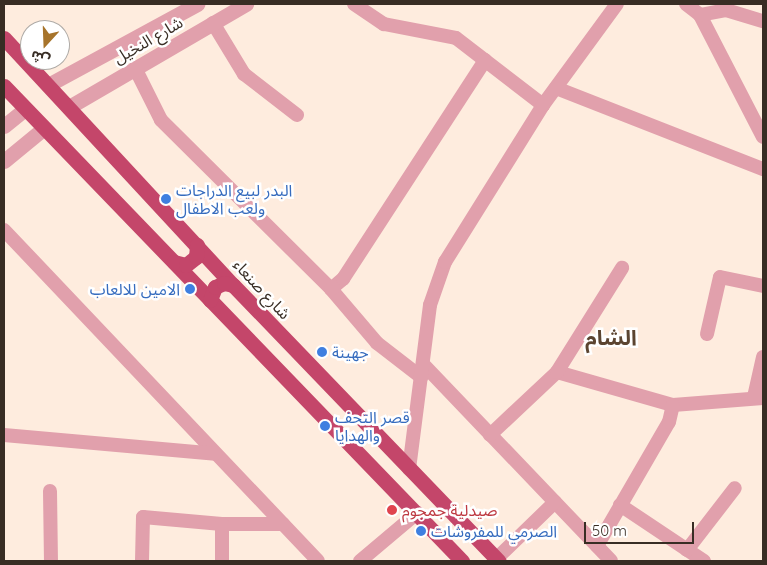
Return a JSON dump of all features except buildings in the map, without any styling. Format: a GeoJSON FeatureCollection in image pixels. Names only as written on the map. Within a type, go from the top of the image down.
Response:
{"type":"FeatureCollection","features":[{"type":"Feature","properties":{"kind":"highway","name":"شارع صنعاء"},"geometry":{"type":"LineString","coordinates":[[4,38],[234,285],[497,560]]}},
{"type":"Feature","properties":{"kind":"highway"},"geometry":{"type":"LineString","coordinates":[[4,86],[462,561]]}},
{"type":"Feature","properties":{"kind":"highway"},"geometry":{"type":"LineString","coordinates":[[174,262],[186,265],[196,258],[196,244]]}},
{"type":"Feature","properties":{"kind":"highway"},"geometry":{"type":"LineString","coordinates":[[210,300],[215,287],[224,283],[234,285]]}},
{"type":"Feature","properties":{"kind":"street","name":"شارع النخيل"},"geometry":{"type":"LineString","coordinates":[[48,85],[197,4]]}},
{"type":"Feature","properties":{"kind":"street","name":"شارع النخيل"},"geometry":{"type":"LineString","coordinates":[[69,107],[246,4]]}},
{"type":"Feature","properties":{"kind":"street"},"geometry":{"type":"LineString","coordinates":[[354,4],[384,24],[456,38],[543,105]]}},
{"type":"Feature","properties":{"kind":"street"},"geometry":{"type":"LineString","coordinates":[[409,469],[430,305],[445,262],[543,105],[617,4]]}},
{"type":"Feature","properties":{"kind":"street"},"geometry":{"type":"LineString","coordinates":[[686,4],[700,15],[763,137]]}},
{"type":"Feature","properties":{"kind":"street"},"geometry":{"type":"LineString","coordinates":[[700,15],[726,10],[763,21]]}},
{"type":"Feature","properties":{"kind":"street"},"geometry":{"type":"LineString","coordinates":[[213,23],[244,74],[297,115]]}},
{"type":"Feature","properties":{"kind":"street"},"geometry":{"type":"LineString","coordinates":[[331,289],[343,279],[485,60]]}},
{"type":"Feature","properties":{"kind":"street"},"geometry":{"type":"LineString","coordinates":[[135,68],[162,120],[331,289],[377,343],[422,371],[490,435],[611,561]]}},
{"type":"Feature","properties":{"kind":"street"},"geometry":{"type":"LineString","coordinates":[[556,88],[763,169]]}},
{"type":"Feature","properties":{"kind":"street"},"geometry":{"type":"LineString","coordinates":[[4,126],[25,109]]}},
{"type":"Feature","properties":{"kind":"street"},"geometry":{"type":"LineString","coordinates":[[4,161],[44,128]]}},
{"type":"Feature","properties":{"kind":"street"},"geometry":{"type":"LineString","coordinates":[[4,230],[318,561]]}},
{"type":"Feature","properties":{"kind":"street"},"geometry":{"type":"LineString","coordinates":[[490,435],[558,372],[622,268]]}},
{"type":"Feature","properties":{"kind":"street"},"geometry":{"type":"LineString","coordinates":[[707,334],[720,277],[763,286]]}},
{"type":"Feature","properties":{"kind":"street"},"geometry":{"type":"LineString","coordinates":[[558,372],[673,405],[759,398],[763,357]]}},
{"type":"Feature","properties":{"kind":"street"},"geometry":{"type":"LineString","coordinates":[[597,546],[670,422],[673,405]]}},
{"type":"Feature","properties":{"kind":"street"},"geometry":{"type":"LineString","coordinates":[[4,435],[215,454]]}},
{"type":"Feature","properties":{"kind":"street"},"geometry":{"type":"LineString","coordinates":[[687,550],[734,488]]}},
{"type":"Feature","properties":{"kind":"street"},"geometry":{"type":"LineString","coordinates":[[50,491],[51,561]]}},
{"type":"Feature","properties":{"kind":"street"},"geometry":{"type":"LineString","coordinates":[[497,560],[555,502]]}},
{"type":"Feature","properties":{"kind":"street"},"geometry":{"type":"LineString","coordinates":[[620,505],[704,561]]}},
{"type":"Feature","properties":{"kind":"street"},"geometry":{"type":"LineString","coordinates":[[360,561],[417,513]]}},
{"type":"Feature","properties":{"kind":"street"},"geometry":{"type":"LineString","coordinates":[[142,561],[143,517],[222,524],[283,524]]}},
{"type":"Feature","properties":{"kind":"street"},"geometry":{"type":"LineString","coordinates":[[222,524],[222,561]]}},
{"type":"Feature","properties":{"kind":"place","name":"البدر لبيع الدراجات ولعب الاطفال"},"geometry":{"type":"Point","coordinates":[166,199]}},
{"type":"Feature","properties":{"kind":"place","name":"الامين للالعاب"},"geometry":{"type":"Point","coordinates":[190,289]}},
{"type":"Feature","properties":{"kind":"place","name":"جهينة"},"geometry":{"type":"Point","coordinates":[322,352]}},
{"type":"Feature","properties":{"kind":"place","name":"قصر التحف والهدايا"},"geometry":{"type":"Point","coordinates":[325,426]}},
{"type":"Feature","properties":{"kind":"place","name":"صيدلية جمجوم"},"geometry":{"type":"Point","coordinates":[392,510]}},
{"type":"Feature","properties":{"kind":"place","name":"الصرمي للمفروشات"},"geometry":{"type":"Point","coordinates":[421,531]}},
{"type":"Feature","properties":{"kind":"district","name":"الشام"},"geometry":{"type":"Point","coordinates":[611,337]}}]}
